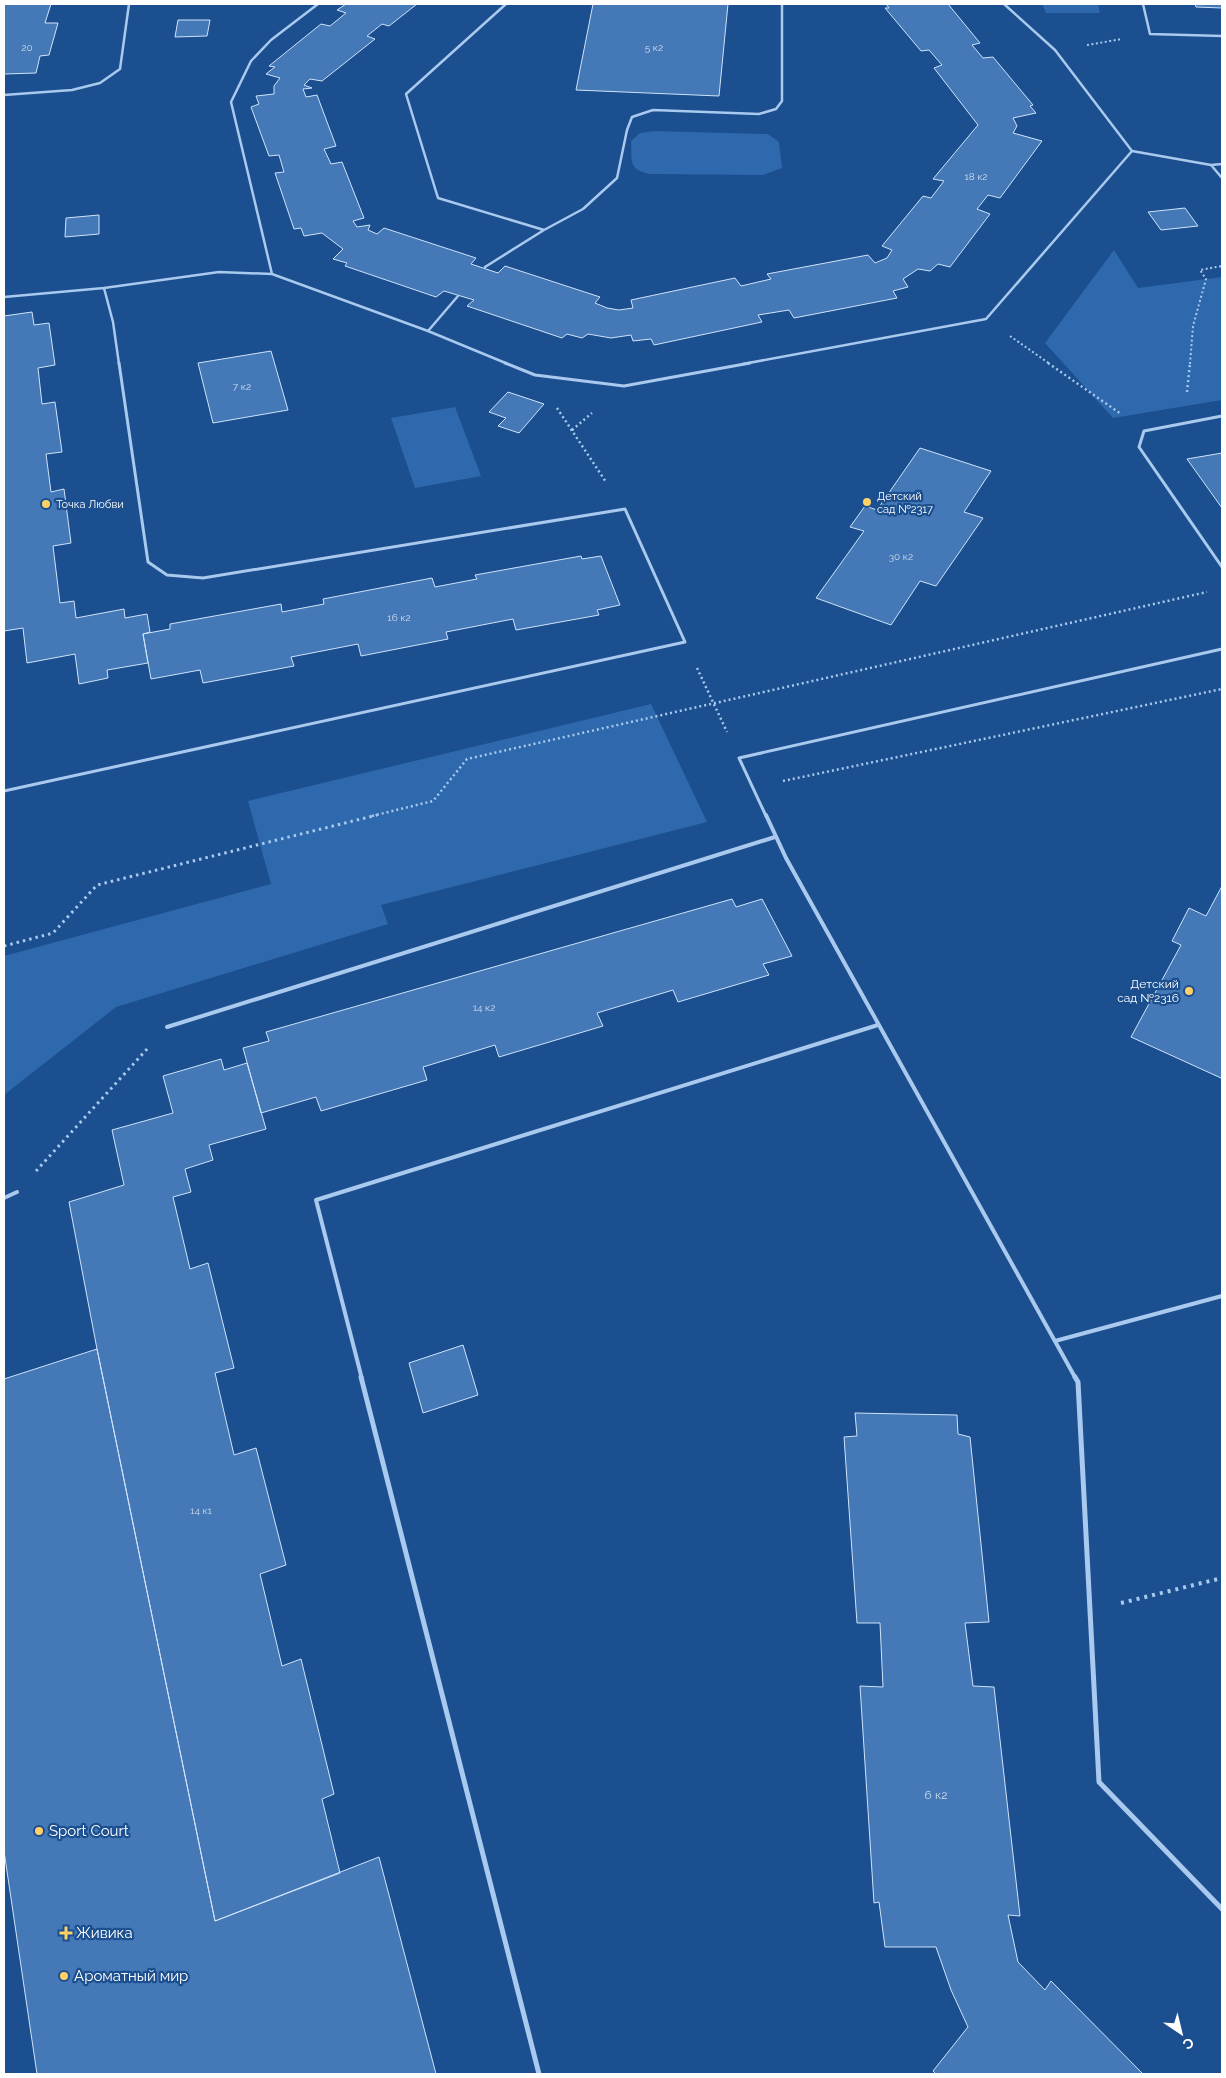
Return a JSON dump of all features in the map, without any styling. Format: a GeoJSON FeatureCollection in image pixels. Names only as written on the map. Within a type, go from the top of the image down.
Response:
{"type":"FeatureCollection","features":[{"type":"Feature","properties":{"kind":"lane"},"geometry":{"type":"LineString","coordinates":[[4,95],[72,90],[100,83],[120,69],[129,4]]}},
{"type":"Feature","properties":{"kind":"lane"},"geometry":{"type":"LineString","coordinates":[[272,274],[232,102],[251,61],[271,40],[318,4]]}},
{"type":"Feature","properties":{"kind":"lane"},"geometry":{"type":"LineString","coordinates":[[506,4],[406,94],[438,198],[544,230]]}},
{"type":"Feature","properties":{"kind":"lane"},"geometry":{"type":"LineString","coordinates":[[486,267],[544,230],[583,209],[617,178],[627,130],[632,117],[653,110],[760,114],[776,109],[782,100],[782,4]]}},
{"type":"Feature","properties":{"kind":"lane"},"geometry":{"type":"LineString","coordinates":[[1004,4],[1055,50],[1132,152],[1211,165],[1222,164]]}},
{"type":"Feature","properties":{"kind":"lane"},"geometry":{"type":"LineString","coordinates":[[1144,4],[1150,34],[1222,36]]}},
{"type":"Feature","properties":{"kind":"lane"},"geometry":{"type":"LineString","coordinates":[[4,297],[104,288],[219,272],[272,274],[428,330],[535,376],[624,386],[986,319],[1132,152]]}},
{"type":"Feature","properties":{"kind":"lane"},"geometry":{"type":"LineString","coordinates":[[1211,165],[1222,178]]}},
{"type":"Feature","properties":{"kind":"lane"},"geometry":{"type":"LineString","coordinates":[[4,791],[684,642],[625,509],[203,578],[167,575],[148,562],[113,322],[104,288]]}},
{"type":"Feature","properties":{"kind":"lane"},"geometry":{"type":"LineString","coordinates":[[428,330],[458,296]]}},
{"type":"Feature","properties":{"kind":"lane"},"geometry":{"type":"LineString","coordinates":[[1222,416],[1144,431],[1139,447],[1222,567]]}},
{"type":"Feature","properties":{"kind":"lane"},"geometry":{"type":"LineString","coordinates":[[1222,649],[739,758],[775,837],[1078,1382],[1099,1782],[1222,1909]]}},
{"type":"Feature","properties":{"kind":"lane"},"geometry":{"type":"LineString","coordinates":[[167,1027],[775,837]]}},
{"type":"Feature","properties":{"kind":"lane"},"geometry":{"type":"LineString","coordinates":[[539,2074],[316,1200],[878,1025]]}},
{"type":"Feature","properties":{"kind":"lane"},"geometry":{"type":"LineString","coordinates":[[4,1198],[17,1192]]}},
{"type":"Feature","properties":{"kind":"lane"},"geometry":{"type":"LineString","coordinates":[[1055,1341],[1222,1296]]}},
{"type":"Feature","properties":{"kind":"path"},"geometry":{"type":"LineString","coordinates":[[1055,50],[1150,34]]}},
{"type":"Feature","properties":{"kind":"path"},"geometry":{"type":"LineString","coordinates":[[1208,418],[1186,390],[1192,326],[1206,279],[1200,270],[1222,266]]}},
{"type":"Feature","properties":{"kind":"path"},"geometry":{"type":"LineString","coordinates":[[986,319],[1144,431]]}},
{"type":"Feature","properties":{"kind":"path"},"geometry":{"type":"LineString","coordinates":[[535,376],[625,509]]}},
{"type":"Feature","properties":{"kind":"path"},"geometry":{"type":"LineString","coordinates":[[4,946],[53,933],[97,886],[433,800],[467,759],[1213,590]]}},
{"type":"Feature","properties":{"kind":"path"},"geometry":{"type":"LineString","coordinates":[[684,642],[713,702]]}},
{"type":"Feature","properties":{"kind":"path"},"geometry":{"type":"LineString","coordinates":[[753,788],[1222,689]]}},
{"type":"Feature","properties":{"kind":"path"},"geometry":{"type":"LineString","coordinates":[[17,1192],[167,1027]]}},
{"type":"Feature","properties":{"kind":"path"},"geometry":{"type":"LineString","coordinates":[[1090,1610],[1222,1578]]}},
{"type":"Feature","properties":{"kind":"shaded area"},"geometry":{"type":"Polygon","coordinates":[[[1042,4],[1098,4],[1100,13],[1046,13],[1042,4]]]}},
{"type":"Feature","properties":{"kind":"shaded area"},"geometry":{"type":"Polygon","coordinates":[[[654,131],[768,134],[779,142],[782,168],[763,175],[649,174],[642,172],[637,170],[632,163],[631,141],[640,133],[654,131]]]}},
{"type":"Feature","properties":{"kind":"shaded area"},"geometry":{"type":"Polygon","coordinates":[[[1114,250],[1138,288],[1222,277],[1222,400],[1113,418],[1045,343],[1114,250]]]}},
{"type":"Feature","properties":{"kind":"shaded area"},"geometry":{"type":"Polygon","coordinates":[[[455,407],[481,476],[415,488],[391,418],[455,407]]]}},
{"type":"Feature","properties":{"kind":"shaded area"},"geometry":{"type":"Polygon","coordinates":[[[651,704],[707,822],[381,905],[388,924],[116,1007],[4,1095],[4,956],[271,884],[248,801],[651,704]]]}},
{"type":"Feature","properties":{"kind":"building"},"geometry":{"type":"Polygon","coordinates":[[[4,4],[51,4],[45,23],[58,23],[49,55],[40,56],[36,73],[4,74],[4,4]]]}},
{"type":"Feature","properties":{"kind":"building"},"geometry":{"type":"Polygon","coordinates":[[[346,4],[417,4],[389,26],[382,24],[367,36],[375,39],[322,81],[310,79],[304,85],[312,88],[303,89],[306,97],[317,95],[336,146],[324,149],[331,164],[342,162],[364,218],[353,221],[357,227],[370,225],[368,230],[377,234],[384,228],[476,258],[471,264],[498,273],[505,266],[600,297],[595,303],[607,308],[619,310],[633,308],[631,300],[735,278],[741,286],[771,279],[767,274],[868,255],[875,263],[887,258],[892,250],[882,246],[923,196],[931,198],[944,181],[933,179],[978,125],[934,68],[942,65],[929,50],[921,51],[885,8],[889,8],[886,4],[948,4],[980,43],[972,45],[983,58],[993,57],[1033,105],[1030,106],[1036,113],[1013,118],[1017,126],[1013,133],[1042,141],[1000,198],[988,195],[977,209],[990,214],[950,267],[938,264],[930,271],[918,269],[903,279],[908,287],[893,291],[897,298],[794,318],[789,310],[758,315],[762,322],[654,345],[651,339],[633,341],[631,335],[611,338],[588,334],[582,338],[567,334],[562,338],[467,306],[474,300],[444,291],[436,297],[345,266],[347,263],[333,259],[343,249],[322,233],[304,236],[301,228],[294,229],[275,173],[284,172],[279,155],[269,156],[251,107],[259,104],[256,96],[274,94],[274,86],[280,78],[266,74],[275,67],[269,66],[321,24],[330,26],[346,13],[337,10],[346,4]]]}},
{"type":"Feature","properties":{"kind":"building"},"geometry":{"type":"Polygon","coordinates":[[[593,4],[728,4],[719,96],[576,90],[593,4]]]}},
{"type":"Feature","properties":{"kind":"building"},"geometry":{"type":"Polygon","coordinates":[[[1195,4],[1222,4],[1222,8],[1196,7],[1195,4]]]}},
{"type":"Feature","properties":{"kind":"building"},"geometry":{"type":"Polygon","coordinates":[[[178,20],[210,20],[207,36],[175,37],[178,20]]]}},
{"type":"Feature","properties":{"kind":"building"},"geometry":{"type":"Polygon","coordinates":[[[1185,208],[1198,226],[1161,230],[1148,212],[1185,208]]]}},
{"type":"Feature","properties":{"kind":"building"},"geometry":{"type":"Polygon","coordinates":[[[99,215],[99,234],[65,237],[66,218],[99,215]]]}},
{"type":"Feature","properties":{"kind":"building"},"geometry":{"type":"Polygon","coordinates":[[[32,312],[34,325],[49,323],[55,365],[38,368],[42,404],[55,402],[62,452],[46,454],[51,492],[64,489],[71,543],[53,546],[60,603],[74,601],[76,618],[124,609],[125,618],[147,614],[150,632],[143,634],[148,663],[107,670],[108,678],[79,684],[75,654],[27,663],[23,628],[4,631],[4,316],[32,312]]]}},
{"type":"Feature","properties":{"kind":"building"},"geometry":{"type":"Polygon","coordinates":[[[271,351],[288,410],[213,423],[198,363],[271,351]]]}},
{"type":"Feature","properties":{"kind":"building"},"geometry":{"type":"Polygon","coordinates":[[[508,392],[544,404],[519,433],[498,426],[506,418],[489,412],[508,392]]]}},
{"type":"Feature","properties":{"kind":"building"},"geometry":{"type":"Polygon","coordinates":[[[920,448],[991,471],[964,512],[983,518],[936,586],[920,581],[891,625],[816,598],[864,531],[850,527],[865,506],[877,510],[920,448]]]}},
{"type":"Feature","properties":{"kind":"building"},"geometry":{"type":"Polygon","coordinates":[[[1222,453],[1222,508],[1187,459],[1222,453]]]}},
{"type":"Feature","properties":{"kind":"building"},"geometry":{"type":"Polygon","coordinates":[[[581,556],[582,559],[601,556],[620,605],[597,610],[599,615],[516,630],[513,619],[446,632],[448,639],[361,656],[358,644],[291,657],[294,666],[203,683],[200,670],[151,679],[143,634],[170,629],[170,624],[281,604],[282,612],[324,604],[323,599],[432,578],[435,587],[477,579],[475,575],[581,556]]]}},
{"type":"Feature","properties":{"kind":"building","name":"Детский сад №2316"},"geometry":{"type":"Polygon","coordinates":[[[1222,886],[1221,1078],[1131,1037],[1181,945],[1172,941],[1189,908],[1206,916],[1222,886]]]}},
{"type":"Feature","properties":{"kind":"building"},"geometry":{"type":"Polygon","coordinates":[[[732,899],[736,907],[762,899],[792,956],[763,964],[769,975],[678,1002],[673,990],[597,1013],[603,1026],[499,1057],[495,1045],[423,1067],[427,1080],[321,1111],[316,1097],[261,1113],[243,1048],[269,1041],[266,1032],[732,899]]]}},
{"type":"Feature","properties":{"kind":"building"},"geometry":{"type":"Polygon","coordinates":[[[221,1059],[224,1070],[247,1063],[266,1129],[209,1145],[213,1160],[185,1169],[191,1192],[173,1197],[190,1269],[208,1263],[234,1368],[215,1373],[234,1455],[256,1448],[286,1565],[260,1574],[282,1666],[301,1659],[334,1794],[322,1799],[340,1873],[215,1921],[97,1349],[69,1202],[124,1185],[112,1130],[173,1113],[163,1076],[221,1059]]]}},
{"type":"Feature","properties":{"kind":"building"},"geometry":{"type":"Polygon","coordinates":[[[463,1345],[478,1395],[423,1413],[409,1363],[463,1345]]]}},
{"type":"Feature","properties":{"kind":"building"},"geometry":{"type":"Polygon","coordinates":[[[97,1349],[215,1921],[379,1857],[436,2074],[37,2074],[4,1851],[4,1379],[97,1349]]]}},
{"type":"Feature","properties":{"kind":"building"},"geometry":{"type":"Polygon","coordinates":[[[855,1413],[957,1415],[958,1434],[970,1437],[989,1622],[965,1623],[973,1686],[994,1687],[1020,1916],[1008,1915],[1018,1962],[1045,1990],[1051,1981],[1143,2074],[936,2074],[933,2071],[968,2027],[951,1990],[936,1947],[885,1947],[879,1902],[874,1903],[860,1686],[883,1687],[880,1623],[857,1623],[844,1437],[857,1436],[855,1413]]]}},
{"type":"Feature","properties":{"kind":"place","name":"Детский сад №2317"},"geometry":{"type":"Point","coordinates":[867,502]}},
{"type":"Feature","properties":{"kind":"place","name":"Точка Любви"},"geometry":{"type":"Point","coordinates":[46,504]}},
{"type":"Feature","properties":{"kind":"place","name":"Детский сад №2316"},"geometry":{"type":"Point","coordinates":[1189,991]}},
{"type":"Feature","properties":{"kind":"place","name":"Sport Court"},"geometry":{"type":"Point","coordinates":[39,1831]}},
{"type":"Feature","properties":{"kind":"place","name":"Живика"},"geometry":{"type":"Point","coordinates":[66,1933]}},
{"type":"Feature","properties":{"kind":"place","name":"Ароматный мир"},"geometry":{"type":"Point","coordinates":[64,1976]}}]}
